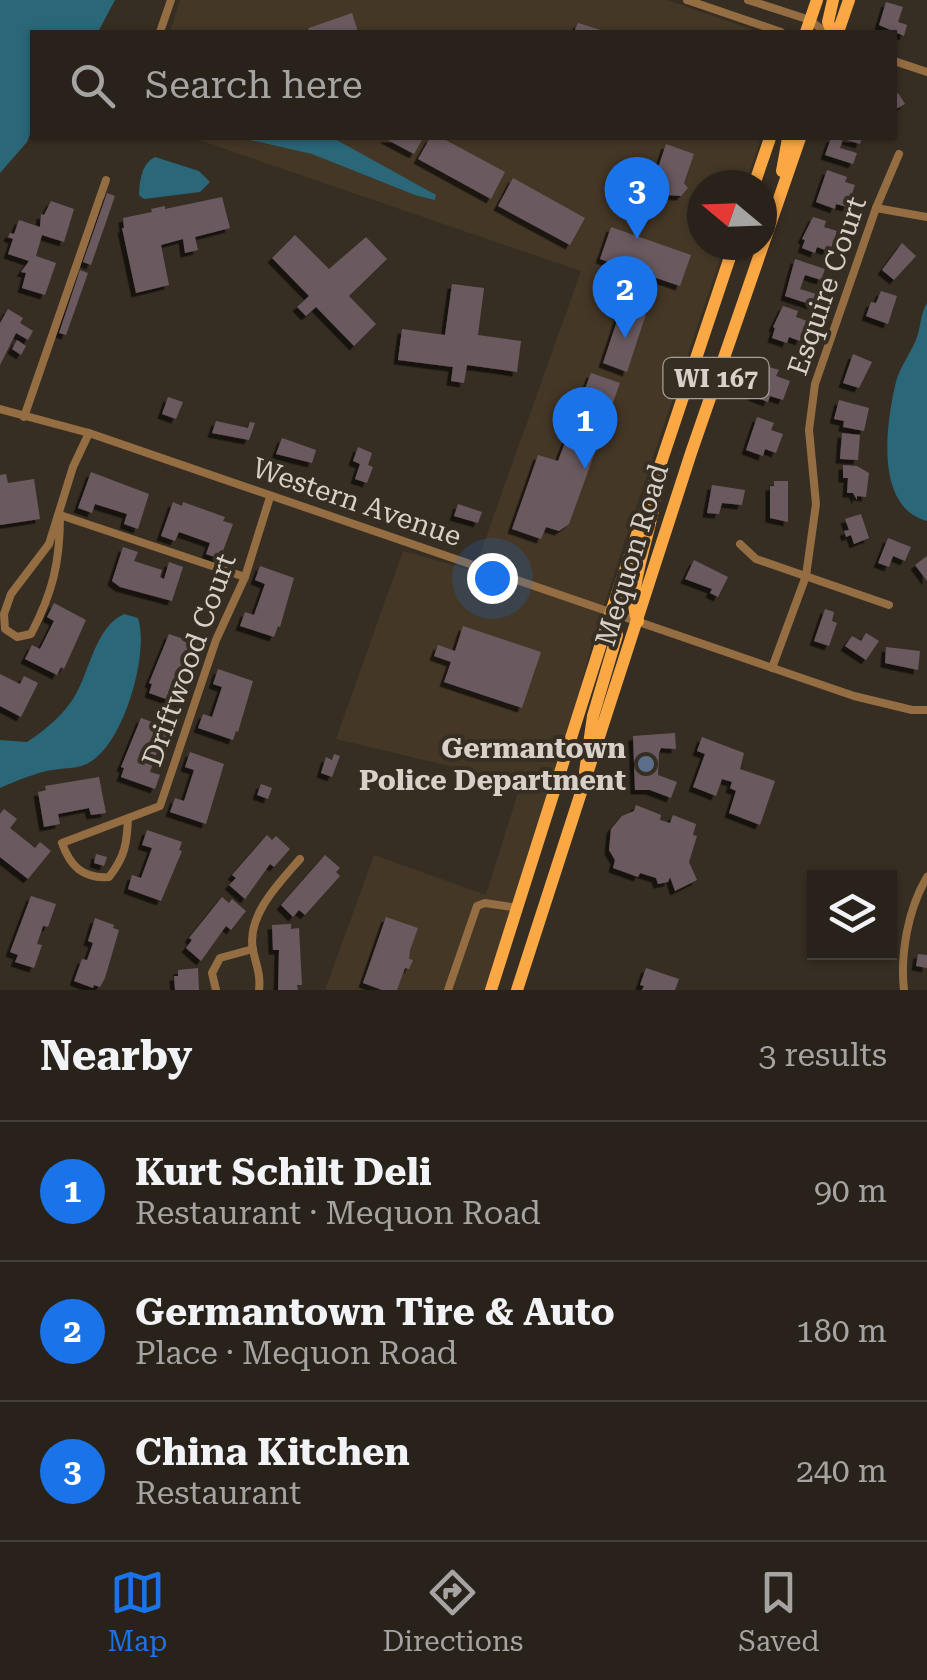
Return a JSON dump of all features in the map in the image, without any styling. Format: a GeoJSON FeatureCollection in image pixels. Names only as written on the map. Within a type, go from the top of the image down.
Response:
{"type":"FeatureCollection","features":[{"type":"Feature","properties":{"kind":"main road"},"geometry":{"type":"LineString","coordinates":[[810,28],[817,0]]}},
{"type":"Feature","properties":{"kind":"main road"},"geometry":{"type":"LineString","coordinates":[[830,30],[832,0]]}},
{"type":"Feature","properties":{"kind":"main road"},"geometry":{"type":"LineString","coordinates":[[832,30],[849,0]]}},
{"type":"Feature","properties":{"kind":"main road"},"geometry":{"type":"LineString","coordinates":[[759,170],[769,140]]}},
{"type":"Feature","properties":{"kind":"main road"},"geometry":{"type":"LineString","coordinates":[[780,194],[788,140]]}},
{"type":"Feature","properties":{"kind":"main road","name":"Mequon Road"},"geometry":{"type":"LineString","coordinates":[[517,990],[693,446],[799,140]]}},
{"type":"Feature","properties":{"kind":"main road","name":"Mequon Road"},"geometry":{"type":"LineString","coordinates":[[491,990],[520,908],[610,612],[729,260]]}},
{"type":"Feature","properties":{"kind":"main road"},"geometry":{"type":"LineString","coordinates":[[669,438],[693,446]]}},
{"type":"Feature","properties":{"kind":"main road"},"geometry":{"type":"LineString","coordinates":[[638,621],[632,606],[633,589],[653,517],[656,480]]}},
{"type":"Feature","properties":{"kind":"main road"},"geometry":{"type":"LineString","coordinates":[[585,784],[585,754],[592,716],[617,635],[610,612]]}},
{"type":"Feature","properties":{"kind":"street"},"geometry":{"type":"LineString","coordinates":[[161,30],[172,0]]}},
{"type":"Feature","properties":{"kind":"street"},"geometry":{"type":"LineString","coordinates":[[687,0],[775,30]]}},
{"type":"Feature","properties":{"kind":"street"},"geometry":{"type":"LineString","coordinates":[[748,0],[810,28]]}},
{"type":"Feature","properties":{"kind":"street"},"geometry":{"type":"LineString","coordinates":[[897,62],[925,71],[927,56]]}},
{"type":"Feature","properties":{"kind":"street","name":"Esquire Court"},"geometry":{"type":"LineString","coordinates":[[772,668],[806,576],[816,504],[809,430],[815,384],[898,154]]}},
{"type":"Feature","properties":{"kind":"street"},"geometry":{"type":"LineString","coordinates":[[24,417],[106,180]]}},
{"type":"Feature","properties":{"kind":"street"},"geometry":{"type":"LineString","coordinates":[[876,208],[927,217]]}},
{"type":"Feature","properties":{"kind":"street","name":"Western Avenue"},"geometry":{"type":"LineString","coordinates":[[0,409],[88,433],[854,696],[927,710]]}},
{"type":"Feature","properties":{"kind":"street"},"geometry":{"type":"LineString","coordinates":[[60,515],[60,548],[51,595],[31,634],[18,637],[5,629],[8,604],[21,578],[49,544],[88,433]]}},
{"type":"Feature","properties":{"kind":"street","name":"Driftwood Court"},"geometry":{"type":"LineString","coordinates":[[128,818],[122,860],[108,877],[93,878],[80,872],[67,858],[62,843],[128,818],[160,806],[216,640],[245,578],[270,497]]}},
{"type":"Feature","properties":{"kind":"street"},"geometry":{"type":"LineString","coordinates":[[60,515],[245,578]]}},
{"type":"Feature","properties":{"kind":"street"},"geometry":{"type":"LineString","coordinates":[[740,544],[756,560],[889,606]]}},
{"type":"Feature","properties":{"kind":"street"},"geometry":{"type":"LineString","coordinates":[[259,990],[259,968],[252,949],[258,916],[300,859]]}},
{"type":"Feature","properties":{"kind":"street"},"geometry":{"type":"LineString","coordinates":[[904,990],[901,961],[920,888],[927,877]]}},
{"type":"Feature","properties":{"kind":"street"},"geometry":{"type":"LineString","coordinates":[[448,990],[477,906],[485,903],[520,908]]}},
{"type":"Feature","properties":{"kind":"street"},"geometry":{"type":"LineString","coordinates":[[216,990],[212,973],[220,958],[252,949]]}},
{"type":"Feature","properties":{"kind":"shaded area"},"geometry":{"type":"Polygon","coordinates":[[[180,0],[667,0],[753,30],[171,30],[180,0]]]}},
{"type":"Feature","properties":{"kind":"shaded area"},"geometry":{"type":"Polygon","coordinates":[[[199,140],[760,140],[750,170],[687,170],[687,260],[720,260],[593,639],[573,717],[486,990],[325,990],[374,855],[486,895],[521,783],[336,739],[403,551],[474,571],[581,271],[199,140]]]}},
{"type":"Feature","properties":{"kind":"water"},"geometry":{"type":"Polygon","coordinates":[[[0,0],[115,0],[99,30],[30,30],[30,134],[0,173],[0,0]]]}},
{"type":"Feature","properties":{"kind":"water"},"geometry":{"type":"Polygon","coordinates":[[[251,140],[337,140],[436,195],[435,200],[415,195],[312,154],[251,140]]]}},
{"type":"Feature","properties":{"kind":"water"},"geometry":{"type":"Polygon","coordinates":[[[155,157],[199,171],[210,182],[200,192],[144,199],[139,195],[142,173],[155,157]]]}},
{"type":"Feature","properties":{"kind":"water"},"geometry":{"type":"Polygon","coordinates":[[[927,303],[927,521],[910,513],[898,499],[891,482],[887,440],[896,382],[916,340],[927,303]]]}},
{"type":"Feature","properties":{"kind":"water"},"geometry":{"type":"Polygon","coordinates":[[[124,614],[138,618],[140,654],[130,700],[110,742],[84,765],[39,773],[0,788],[0,740],[27,742],[58,717],[79,688],[106,630],[124,614]]]}},
{"type":"Feature","properties":{"kind":"building"},"geometry":{"type":"Polygon","coordinates":[[[886,2],[903,7],[898,22],[907,25],[904,36],[879,25],[886,2]]]}},
{"type":"Feature","properties":{"kind":"building"},"geometry":{"type":"Polygon","coordinates":[[[352,13],[357,30],[308,30],[352,13]]]}},
{"type":"Feature","properties":{"kind":"building"},"geometry":{"type":"Polygon","coordinates":[[[578,23],[601,30],[575,30],[578,23]]]}},
{"type":"Feature","properties":{"kind":"building"},"geometry":{"type":"Polygon","coordinates":[[[897,94],[905,104],[897,108],[897,94]]]}},
{"type":"Feature","properties":{"kind":"building"},"geometry":{"type":"Polygon","coordinates":[[[388,140],[422,140],[414,154],[388,140]]]}},
{"type":"Feature","properties":{"kind":"building"},"geometry":{"type":"Polygon","coordinates":[[[429,140],[446,140],[505,172],[491,199],[418,159],[429,140]]]}},
{"type":"Feature","properties":{"kind":"building"},"geometry":{"type":"Polygon","coordinates":[[[830,140],[843,140],[840,148],[857,153],[853,164],[825,155],[830,140]]]}},
{"type":"Feature","properties":{"kind":"building"},"geometry":{"type":"Polygon","coordinates":[[[666,144],[694,154],[684,183],[687,189],[681,196],[667,195],[668,192],[652,186],[666,144]]]}},
{"type":"Feature","properties":{"kind":"building"},"geometry":{"type":"Polygon","coordinates":[[[827,170],[847,177],[845,182],[855,185],[847,207],[836,204],[835,209],[816,202],[827,170]]]}},
{"type":"Feature","properties":{"kind":"building"},"geometry":{"type":"Polygon","coordinates":[[[513,178],[585,218],[570,245],[498,206],[513,178]]]}},
{"type":"Feature","properties":{"kind":"building"},"geometry":{"type":"Polygon","coordinates":[[[107,193],[115,196],[91,265],[83,262],[107,193]]]}},
{"type":"Feature","properties":{"kind":"building"},"geometry":{"type":"Polygon","coordinates":[[[222,197],[230,228],[195,237],[198,250],[185,253],[183,239],[161,245],[169,285],[136,293],[123,218],[165,206],[222,197]]]}},
{"type":"Feature","properties":{"kind":"building"},"geometry":{"type":"Polygon","coordinates":[[[51,201],[74,209],[64,242],[42,235],[36,256],[56,263],[45,295],[22,288],[26,273],[21,272],[29,261],[8,254],[13,239],[8,237],[14,234],[19,220],[40,227],[41,214],[51,201]]]}},
{"type":"Feature","properties":{"kind":"building"},"geometry":{"type":"Polygon","coordinates":[[[813,217],[826,221],[824,227],[837,231],[830,252],[817,247],[815,253],[802,248],[802,239],[813,217]]]}},
{"type":"Feature","properties":{"kind":"building"},"geometry":{"type":"Polygon","coordinates":[[[611,227],[687,254],[689,260],[680,286],[600,259],[611,227]]]}},
{"type":"Feature","properties":{"kind":"building"},"geometry":{"type":"Polygon","coordinates":[[[295,235],[329,269],[366,237],[387,259],[349,296],[376,324],[354,346],[316,307],[306,316],[297,307],[309,296],[272,258],[295,235]]]}},
{"type":"Feature","properties":{"kind":"building"},"geometry":{"type":"Polygon","coordinates":[[[902,243],[916,256],[894,280],[882,270],[902,243]]]}},
{"type":"Feature","properties":{"kind":"building"},"geometry":{"type":"Polygon","coordinates":[[[795,259],[825,269],[821,280],[805,275],[800,289],[816,294],[812,305],[785,296],[795,259]]]}},
{"type":"Feature","properties":{"kind":"building"},"geometry":{"type":"Polygon","coordinates":[[[80,270],[88,273],[66,335],[59,333],[80,270]]]}},
{"type":"Feature","properties":{"kind":"building"},"geometry":{"type":"Polygon","coordinates":[[[452,284],[484,288],[478,335],[521,341],[517,372],[467,365],[464,383],[451,381],[453,367],[398,360],[402,329],[445,335],[452,284]]]}},
{"type":"Feature","properties":{"kind":"building"},"geometry":{"type":"Polygon","coordinates":[[[881,291],[897,296],[888,324],[866,316],[881,291]]]}},
{"type":"Feature","properties":{"kind":"building"},"geometry":{"type":"Polygon","coordinates":[[[622,306],[646,314],[627,372],[603,363],[622,306]]]}},
{"type":"Feature","properties":{"kind":"building"},"geometry":{"type":"Polygon","coordinates":[[[783,306],[798,311],[796,317],[807,321],[800,341],[789,337],[787,343],[772,338],[783,306]]]}},
{"type":"Feature","properties":{"kind":"building"},"geometry":{"type":"Polygon","coordinates":[[[8,309],[23,318],[20,323],[33,331],[28,340],[16,333],[0,365],[0,323],[8,309]]]}},
{"type":"Feature","properties":{"kind":"building"},"geometry":{"type":"Polygon","coordinates":[[[17,340],[26,346],[21,355],[12,349],[17,340]]]}},
{"type":"Feature","properties":{"kind":"building"},"geometry":{"type":"Polygon","coordinates":[[[853,354],[872,362],[859,388],[843,383],[853,354]]]}},
{"type":"Feature","properties":{"kind":"building"},"geometry":{"type":"Polygon","coordinates":[[[763,365],[779,370],[776,376],[790,381],[783,400],[770,396],[768,402],[752,396],[763,365]]]}},
{"type":"Feature","properties":{"kind":"building"},"geometry":{"type":"Polygon","coordinates":[[[591,373],[620,383],[569,524],[559,531],[546,527],[541,539],[512,529],[538,455],[558,461],[591,373]]]}},
{"type":"Feature","properties":{"kind":"building"},"geometry":{"type":"Polygon","coordinates":[[[168,397],[183,402],[176,419],[162,414],[168,397]]]}},
{"type":"Feature","properties":{"kind":"building"},"geometry":{"type":"Polygon","coordinates":[[[839,400],[869,408],[864,431],[843,427],[844,421],[834,419],[839,400]]]}},
{"type":"Feature","properties":{"kind":"building"},"geometry":{"type":"Polygon","coordinates":[[[757,417],[774,423],[771,430],[783,434],[776,453],[765,449],[763,456],[746,450],[757,417]]]}},
{"type":"Feature","properties":{"kind":"building"},"geometry":{"type":"Polygon","coordinates":[[[216,421],[248,428],[250,422],[255,423],[249,440],[212,433],[216,421]]]}},
{"type":"Feature","properties":{"kind":"building"},"geometry":{"type":"Polygon","coordinates":[[[842,433],[860,435],[858,460],[840,459],[842,433]]]}},
{"type":"Feature","properties":{"kind":"building"},"geometry":{"type":"Polygon","coordinates":[[[282,438],[316,450],[312,463],[276,454],[282,438]]]}},
{"type":"Feature","properties":{"kind":"building"},"geometry":{"type":"Polygon","coordinates":[[[358,447],[372,453],[368,465],[373,467],[367,483],[355,479],[360,464],[353,461],[358,447]]]}},
{"type":"Feature","properties":{"kind":"building"},"geometry":{"type":"Polygon","coordinates":[[[843,465],[857,466],[869,473],[866,497],[857,496],[857,500],[853,493],[847,493],[848,478],[843,478],[843,465]]]}},
{"type":"Feature","properties":{"kind":"building"},"geometry":{"type":"Polygon","coordinates":[[[91,472],[149,494],[138,529],[124,524],[127,514],[95,504],[92,513],[78,508],[91,472]]]}},
{"type":"Feature","properties":{"kind":"building"},"geometry":{"type":"Polygon","coordinates":[[[6,474],[8,483],[34,479],[40,519],[0,525],[0,475],[6,474]]]}},
{"type":"Feature","properties":{"kind":"building"},"geometry":{"type":"Polygon","coordinates":[[[774,481],[788,481],[788,522],[770,518],[770,486],[774,486],[774,481]]]}},
{"type":"Feature","properties":{"kind":"building"},"geometry":{"type":"Polygon","coordinates":[[[712,485],[745,490],[742,505],[722,503],[719,514],[707,513],[712,485]]]}},
{"type":"Feature","properties":{"kind":"building"},"geometry":{"type":"Polygon","coordinates":[[[173,502],[225,517],[223,521],[233,524],[220,559],[206,554],[210,543],[179,532],[175,541],[161,536],[173,502]]]}},
{"type":"Feature","properties":{"kind":"building"},"geometry":{"type":"Polygon","coordinates":[[[458,504],[482,512],[478,523],[454,516],[458,504]]]}},
{"type":"Feature","properties":{"kind":"building"},"geometry":{"type":"Polygon","coordinates":[[[861,514],[869,538],[854,544],[851,535],[846,537],[844,531],[849,530],[845,519],[861,514]]]}},
{"type":"Feature","properties":{"kind":"building"},"geometry":{"type":"Polygon","coordinates":[[[888,538],[911,547],[905,561],[893,556],[889,567],[878,563],[888,538]]]}},
{"type":"Feature","properties":{"kind":"building"},"geometry":{"type":"Polygon","coordinates":[[[123,547],[138,552],[134,561],[162,570],[160,577],[164,579],[169,562],[183,567],[172,601],[120,587],[112,581],[123,547]]]}},
{"type":"Feature","properties":{"kind":"building"},"geometry":{"type":"Polygon","coordinates":[[[927,556],[927,581],[915,565],[927,556]]]}},
{"type":"Feature","properties":{"kind":"building"},"geometry":{"type":"Polygon","coordinates":[[[694,560],[728,577],[718,597],[710,593],[712,589],[685,579],[694,560]]]}},
{"type":"Feature","properties":{"kind":"building"},"geometry":{"type":"Polygon","coordinates":[[[260,566],[294,578],[274,637],[240,626],[245,612],[254,615],[265,584],[255,580],[260,566]]]}},
{"type":"Feature","properties":{"kind":"building"},"geometry":{"type":"Polygon","coordinates":[[[54,603],[86,620],[64,669],[61,667],[57,675],[25,659],[32,645],[40,649],[54,621],[47,617],[54,603]]]}},
{"type":"Feature","properties":{"kind":"building"},"geometry":{"type":"Polygon","coordinates":[[[825,609],[834,612],[832,621],[837,623],[829,646],[814,641],[825,609]]]}},
{"type":"Feature","properties":{"kind":"building"},"geometry":{"type":"Polygon","coordinates":[[[463,626],[541,652],[522,708],[444,682],[451,662],[434,656],[438,645],[455,651],[463,626]]]}},
{"type":"Feature","properties":{"kind":"building"},"geometry":{"type":"Polygon","coordinates":[[[866,633],[879,641],[866,660],[845,646],[852,636],[861,641],[866,633]]]}},
{"type":"Feature","properties":{"kind":"building"},"geometry":{"type":"Polygon","coordinates":[[[169,634],[204,646],[198,661],[190,658],[179,688],[188,692],[183,705],[149,693],[149,683],[169,634]]]}},
{"type":"Feature","properties":{"kind":"building"},"geometry":{"type":"Polygon","coordinates":[[[886,647],[920,651],[918,670],[885,663],[886,647]]]}},
{"type":"Feature","properties":{"kind":"building"},"geometry":{"type":"Polygon","coordinates":[[[218,669],[253,681],[233,740],[198,728],[203,714],[212,717],[222,687],[213,684],[218,669]]]}},
{"type":"Feature","properties":{"kind":"building"},"geometry":{"type":"Polygon","coordinates":[[[0,674],[20,684],[24,676],[38,683],[21,717],[0,706],[0,674]]]}},
{"type":"Feature","properties":{"kind":"building"},"geometry":{"type":"Polygon","coordinates":[[[141,718],[175,730],[170,744],[161,741],[150,772],[160,775],[155,789],[121,777],[121,767],[141,718]]]}},
{"type":"Feature","properties":{"kind":"building","name":"Germantown Police Department"},"geometry":{"type":"Polygon","coordinates":[[[675,733],[676,749],[661,748],[659,753],[658,775],[677,782],[671,798],[650,790],[635,790],[633,736],[675,733]]]}},
{"type":"Feature","properties":{"kind":"building"},"geometry":{"type":"Polygon","coordinates":[[[702,737],[744,753],[740,769],[775,781],[760,825],[729,813],[736,791],[730,788],[732,782],[722,779],[716,796],[693,787],[705,754],[697,751],[702,737]]]}},
{"type":"Feature","properties":{"kind":"building"},"geometry":{"type":"Polygon","coordinates":[[[190,752],[224,764],[206,824],[170,812],[175,798],[184,801],[194,770],[185,767],[190,752]]]}},
{"type":"Feature","properties":{"kind":"building"},"geometry":{"type":"Polygon","coordinates":[[[334,754],[340,756],[332,777],[321,773],[326,757],[332,760],[334,754]]]}},
{"type":"Feature","properties":{"kind":"building"},"geometry":{"type":"Polygon","coordinates":[[[99,777],[106,813],[91,815],[89,808],[58,814],[60,824],[44,827],[38,792],[46,790],[45,786],[99,777]]]}},
{"type":"Feature","properties":{"kind":"building"},"geometry":{"type":"Polygon","coordinates":[[[261,784],[272,788],[268,799],[257,795],[261,784]]]}},
{"type":"Feature","properties":{"kind":"building"},"geometry":{"type":"Polygon","coordinates":[[[636,805],[661,815],[660,820],[670,823],[673,815],[696,824],[693,835],[697,836],[689,862],[697,880],[675,891],[670,877],[668,882],[658,884],[656,878],[640,873],[638,877],[613,868],[615,860],[609,850],[611,829],[636,805]]]}},
{"type":"Feature","properties":{"kind":"building"},"geometry":{"type":"Polygon","coordinates":[[[4,809],[17,819],[10,828],[35,848],[40,842],[51,851],[28,879],[0,857],[0,814],[4,809]]]}},
{"type":"Feature","properties":{"kind":"building"},"geometry":{"type":"Polygon","coordinates":[[[147,830],[182,842],[182,851],[161,901],[128,889],[132,875],[141,878],[152,848],[142,845],[147,830]]]}},
{"type":"Feature","properties":{"kind":"building"},"geometry":{"type":"Polygon","coordinates":[[[267,835],[272,840],[276,836],[290,849],[274,867],[270,864],[245,899],[229,885],[236,878],[232,875],[267,835]]]}},
{"type":"Feature","properties":{"kind":"building"},"geometry":{"type":"Polygon","coordinates":[[[96,854],[107,857],[104,866],[94,863],[96,854]]]}},
{"type":"Feature","properties":{"kind":"building"},"geometry":{"type":"Polygon","coordinates":[[[325,855],[340,868],[336,872],[340,876],[305,915],[299,910],[293,917],[281,905],[325,855]]]}},
{"type":"Feature","properties":{"kind":"building"},"geometry":{"type":"Polygon","coordinates":[[[31,896],[56,904],[48,927],[43,926],[37,944],[42,945],[34,968],[15,962],[18,955],[10,952],[31,896]]]}},
{"type":"Feature","properties":{"kind":"building"},"geometry":{"type":"Polygon","coordinates":[[[222,897],[229,903],[232,899],[246,911],[231,930],[226,926],[201,961],[186,948],[192,940],[189,938],[222,897]]]}},
{"type":"Feature","properties":{"kind":"building"},"geometry":{"type":"Polygon","coordinates":[[[386,917],[418,928],[410,950],[409,959],[413,960],[409,969],[405,968],[397,990],[382,990],[363,983],[386,917]]]}},
{"type":"Feature","properties":{"kind":"building"},"geometry":{"type":"Polygon","coordinates":[[[95,918],[119,930],[105,978],[100,987],[93,988],[74,981],[93,943],[88,941],[95,918]]]}},
{"type":"Feature","properties":{"kind":"building"},"geometry":{"type":"Polygon","coordinates":[[[291,924],[291,929],[299,928],[302,985],[297,985],[298,990],[278,990],[279,950],[273,950],[272,925],[291,924]]]}},
{"type":"Feature","properties":{"kind":"building"},"geometry":{"type":"Polygon","coordinates":[[[918,954],[927,955],[927,968],[916,966],[918,954]]]}},
{"type":"Feature","properties":{"kind":"building"},"geometry":{"type":"Polygon","coordinates":[[[198,968],[199,990],[175,990],[174,976],[178,976],[178,970],[198,968]]]}},
{"type":"Feature","properties":{"kind":"building"},"geometry":{"type":"Polygon","coordinates":[[[646,968],[679,979],[675,990],[642,990],[646,968]]]}},
{"type":"Feature","properties":{"kind":"place","name":"China Kitchen"},"geometry":{"type":"Point","coordinates":[637,239]}},
{"type":"Feature","properties":{"kind":"place","name":"Germantown Tire & Auto"},"geometry":{"type":"Point","coordinates":[625,338]}},
{"type":"Feature","properties":{"kind":"place","name":"Kurt Schilt Deli"},"geometry":{"type":"Point","coordinates":[585,469]}},
{"type":"Feature","properties":{"kind":"place","name":"Germantown Police Department"},"geometry":{"type":"Point","coordinates":[646,764]}}]}
